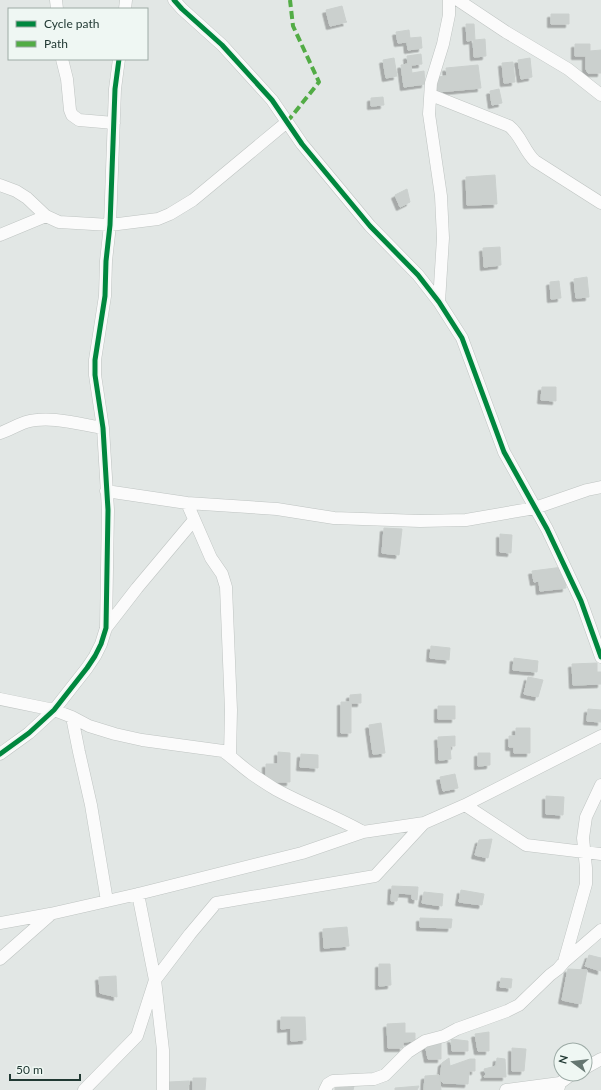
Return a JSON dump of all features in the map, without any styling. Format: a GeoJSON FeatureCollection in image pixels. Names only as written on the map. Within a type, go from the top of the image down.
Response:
{"type":"FeatureCollection","features":[{"type":"Feature","properties":{"kind":"street"},"geometry":{"type":"LineString","coordinates":[[174,0],[222,45],[272,100],[302,144],[370,226],[418,276],[439,302],[462,338],[504,452],[547,529],[581,601],[601,657]]}},
{"type":"Feature","properties":{"kind":"street"},"geometry":{"type":"LineString","coordinates":[[439,302],[443,238],[441,196],[430,114],[432,83],[443,44],[449,15],[449,0]]}},
{"type":"Feature","properties":{"kind":"street"},"geometry":{"type":"LineString","coordinates":[[458,0],[506,32],[568,69],[601,95]]}},
{"type":"Feature","properties":{"kind":"street"},"geometry":{"type":"LineString","coordinates":[[62,60],[67,79],[70,110],[72,115],[79,120],[114,123]]}},
{"type":"Feature","properties":{"kind":"street"},"geometry":{"type":"LineString","coordinates":[[0,754],[29,733],[54,710],[95,656],[106,628],[108,510],[103,428],[95,360],[105,296],[106,261],[110,225],[115,89],[119,60]]}},
{"type":"Feature","properties":{"kind":"street"},"geometry":{"type":"LineString","coordinates":[[431,95],[509,126],[514,130],[534,161],[601,203]]}},
{"type":"Feature","properties":{"kind":"street"},"geometry":{"type":"LineString","coordinates":[[0,185],[16,191],[27,198],[46,216],[59,222],[110,225],[158,218],[170,214],[193,200],[288,122]]}},
{"type":"Feature","properties":{"kind":"street"},"geometry":{"type":"LineString","coordinates":[[0,235],[46,216]]}},
{"type":"Feature","properties":{"kind":"street"},"geometry":{"type":"LineString","coordinates":[[0,433],[26,422],[51,419],[103,428]]}},
{"type":"Feature","properties":{"kind":"street"},"geometry":{"type":"LineString","coordinates":[[106,491],[187,503],[277,509],[334,518],[420,521],[466,520],[535,508],[587,490],[601,487]]}},
{"type":"Feature","properties":{"kind":"street"},"geometry":{"type":"LineString","coordinates":[[187,503],[211,558],[222,574],[226,587],[231,710],[230,756]]}},
{"type":"Feature","properties":{"kind":"street"},"geometry":{"type":"LineString","coordinates":[[106,628],[137,588],[194,520]]}},
{"type":"Feature","properties":{"kind":"street"},"geometry":{"type":"LineString","coordinates":[[0,699],[54,710],[89,726],[115,734],[142,740],[223,751],[252,774],[275,789],[363,832]]}},
{"type":"Feature","properties":{"kind":"street"},"geometry":{"type":"LineString","coordinates":[[72,717],[91,805],[107,901]]}},
{"type":"Feature","properties":{"kind":"street"},"geometry":{"type":"LineString","coordinates":[[0,923],[50,914],[138,894],[302,853],[363,832],[424,823],[465,805],[601,736]]}},
{"type":"Feature","properties":{"kind":"street"},"geometry":{"type":"LineString","coordinates":[[564,962],[586,884],[583,838],[586,817],[601,785]]}},
{"type":"Feature","properties":{"kind":"street"},"geometry":{"type":"LineString","coordinates":[[465,805],[526,845],[601,854]]}},
{"type":"Feature","properties":{"kind":"street"},"geometry":{"type":"LineString","coordinates":[[84,1090],[136,1036],[155,980],[216,903],[375,876],[424,823]]}},
{"type":"Feature","properties":{"kind":"street"},"geometry":{"type":"LineString","coordinates":[[138,894],[155,980],[163,1050],[164,1090]]}},
{"type":"Feature","properties":{"kind":"street"},"geometry":{"type":"LineString","coordinates":[[0,959],[50,914]]}},
{"type":"Feature","properties":{"kind":"street"},"geometry":{"type":"LineString","coordinates":[[325,1090],[328,1084],[333,1081],[374,1079],[385,1075],[408,1052],[425,1041],[444,1036],[457,1029],[507,1011],[519,1005],[564,962],[601,930]]}},
{"type":"Feature","properties":{"kind":"street"},"geometry":{"type":"LineString","coordinates":[[506,1090],[559,1087]]}},
{"type":"Feature","properties":{"kind":"building"},"geometry":{"type":"Polygon","coordinates":[[[342,6],[347,22],[330,26],[326,10],[342,6]]]}},
{"type":"Feature","properties":{"kind":"building"},"geometry":{"type":"Polygon","coordinates":[[[551,14],[569,14],[569,24],[551,24],[551,14]]]}},
{"type":"Feature","properties":{"kind":"building"},"geometry":{"type":"Polygon","coordinates":[[[466,24],[474,24],[475,40],[485,39],[486,56],[474,57],[473,40],[467,41],[466,24]]]}},
{"type":"Feature","properties":{"kind":"building"},"geometry":{"type":"Polygon","coordinates":[[[409,30],[410,38],[421,37],[422,48],[408,50],[407,42],[398,43],[396,32],[409,30]]]}},
{"type":"Feature","properties":{"kind":"building"},"geometry":{"type":"Polygon","coordinates":[[[575,44],[590,44],[590,51],[601,50],[601,73],[588,73],[586,69],[586,56],[575,56],[575,44]]]}},
{"type":"Feature","properties":{"kind":"building"},"geometry":{"type":"Polygon","coordinates":[[[421,54],[422,64],[411,65],[412,73],[424,71],[425,84],[404,87],[401,65],[408,64],[407,56],[421,54]]]}},
{"type":"Feature","properties":{"kind":"building"},"geometry":{"type":"Polygon","coordinates":[[[394,58],[397,76],[386,78],[383,60],[394,58]]]}},
{"type":"Feature","properties":{"kind":"building"},"geometry":{"type":"Polygon","coordinates":[[[530,58],[532,77],[521,79],[518,60],[530,58]]]}},
{"type":"Feature","properties":{"kind":"building"},"geometry":{"type":"Polygon","coordinates":[[[513,62],[515,82],[504,83],[502,63],[513,62]]]}},
{"type":"Feature","properties":{"kind":"building"},"geometry":{"type":"Polygon","coordinates":[[[478,65],[481,88],[438,92],[437,77],[447,76],[446,68],[478,65]]]}},
{"type":"Feature","properties":{"kind":"building"},"geometry":{"type":"Polygon","coordinates":[[[499,89],[502,103],[492,105],[490,91],[499,89]]]}},
{"type":"Feature","properties":{"kind":"building"},"geometry":{"type":"Polygon","coordinates":[[[383,97],[384,105],[371,106],[371,98],[383,97]]]}},
{"type":"Feature","properties":{"kind":"building"},"geometry":{"type":"Polygon","coordinates":[[[495,175],[497,204],[467,205],[466,177],[495,175]]]}},
{"type":"Feature","properties":{"kind":"building"},"geometry":{"type":"Polygon","coordinates":[[[407,189],[410,202],[400,207],[395,195],[407,189]]]}},
{"type":"Feature","properties":{"kind":"building"},"geometry":{"type":"Polygon","coordinates":[[[500,247],[501,265],[484,267],[483,248],[500,247]]]}},
{"type":"Feature","properties":{"kind":"building"},"geometry":{"type":"Polygon","coordinates":[[[587,277],[589,297],[576,298],[574,279],[587,277]]]}},
{"type":"Feature","properties":{"kind":"building"},"geometry":{"type":"Polygon","coordinates":[[[559,281],[561,298],[551,299],[550,282],[559,281]]]}},
{"type":"Feature","properties":{"kind":"building"},"geometry":{"type":"Polygon","coordinates":[[[542,387],[556,387],[556,401],[541,400],[542,387]]]}},
{"type":"Feature","properties":{"kind":"building"},"geometry":{"type":"Polygon","coordinates":[[[384,528],[402,529],[399,555],[382,553],[384,528]]]}},
{"type":"Feature","properties":{"kind":"building"},"geometry":{"type":"Polygon","coordinates":[[[500,534],[512,535],[511,553],[500,552],[500,534]]]}},
{"type":"Feature","properties":{"kind":"building"},"geometry":{"type":"Polygon","coordinates":[[[563,567],[566,588],[540,591],[539,581],[534,582],[532,571],[563,567]]]}},
{"type":"Feature","properties":{"kind":"building"},"geometry":{"type":"Polygon","coordinates":[[[431,646],[450,648],[449,660],[430,658],[431,646]]]}},
{"type":"Feature","properties":{"kind":"building"},"geometry":{"type":"Polygon","coordinates":[[[514,658],[538,661],[537,672],[513,670],[514,658]]]}},
{"type":"Feature","properties":{"kind":"building"},"geometry":{"type":"Polygon","coordinates":[[[597,663],[597,672],[601,672],[601,684],[573,685],[572,664],[597,663]]]}},
{"type":"Feature","properties":{"kind":"building"},"geometry":{"type":"Polygon","coordinates":[[[528,677],[543,680],[538,697],[524,694],[528,677]]]}},
{"type":"Feature","properties":{"kind":"building"},"geometry":{"type":"Polygon","coordinates":[[[361,694],[361,703],[351,703],[351,733],[341,733],[341,702],[350,702],[350,695],[361,694]]]}},
{"type":"Feature","properties":{"kind":"building"},"geometry":{"type":"Polygon","coordinates":[[[438,706],[455,706],[455,719],[438,719],[438,706]]]}},
{"type":"Feature","properties":{"kind":"building"},"geometry":{"type":"Polygon","coordinates":[[[588,709],[601,710],[601,722],[587,721],[588,709]]]}},
{"type":"Feature","properties":{"kind":"building"},"geometry":{"type":"Polygon","coordinates":[[[381,723],[385,753],[373,754],[369,725],[381,723]]]}},
{"type":"Feature","properties":{"kind":"building"},"geometry":{"type":"Polygon","coordinates":[[[516,728],[530,728],[530,753],[514,753],[514,747],[509,747],[509,736],[516,736],[516,728]]]}},
{"type":"Feature","properties":{"kind":"building"},"geometry":{"type":"Polygon","coordinates":[[[455,736],[455,746],[450,746],[451,759],[439,760],[438,737],[455,736]]]}},
{"type":"Feature","properties":{"kind":"building"},"geometry":{"type":"Polygon","coordinates":[[[278,752],[290,753],[290,782],[266,782],[266,764],[278,764],[278,752]]]}},
{"type":"Feature","properties":{"kind":"building"},"geometry":{"type":"Polygon","coordinates":[[[478,753],[490,753],[490,765],[478,766],[478,753]]]}},
{"type":"Feature","properties":{"kind":"building"},"geometry":{"type":"Polygon","coordinates":[[[301,754],[318,755],[318,768],[300,767],[301,754]]]}},
{"type":"Feature","properties":{"kind":"building"},"geometry":{"type":"Polygon","coordinates":[[[455,774],[458,788],[443,791],[440,777],[455,774]]]}},
{"type":"Feature","properties":{"kind":"building"},"geometry":{"type":"Polygon","coordinates":[[[546,796],[564,797],[563,815],[546,814],[546,796]]]}},
{"type":"Feature","properties":{"kind":"building"},"geometry":{"type":"Polygon","coordinates":[[[492,839],[488,858],[475,855],[479,840],[492,839]]]}},
{"type":"Feature","properties":{"kind":"building"},"geometry":{"type":"Polygon","coordinates":[[[392,886],[418,887],[417,900],[412,899],[412,894],[398,893],[397,901],[391,901],[392,886]]]}},
{"type":"Feature","properties":{"kind":"building"},"geometry":{"type":"Polygon","coordinates":[[[461,890],[484,894],[482,905],[459,902],[461,890]]]}},
{"type":"Feature","properties":{"kind":"building"},"geometry":{"type":"Polygon","coordinates":[[[424,892],[443,894],[442,906],[422,903],[424,892]]]}},
{"type":"Feature","properties":{"kind":"building"},"geometry":{"type":"Polygon","coordinates":[[[420,918],[452,919],[451,928],[420,927],[420,918]]]}},
{"type":"Feature","properties":{"kind":"building"},"geometry":{"type":"Polygon","coordinates":[[[347,927],[349,946],[324,948],[323,929],[347,927]]]}},
{"type":"Feature","properties":{"kind":"building"},"geometry":{"type":"Polygon","coordinates":[[[589,955],[601,958],[601,971],[585,966],[589,955]]]}},
{"type":"Feature","properties":{"kind":"building"},"geometry":{"type":"Polygon","coordinates":[[[379,964],[390,964],[391,985],[379,986],[379,964]]]}},
{"type":"Feature","properties":{"kind":"building"},"geometry":{"type":"Polygon","coordinates":[[[568,969],[587,970],[581,1004],[562,1000],[568,969]]]}},
{"type":"Feature","properties":{"kind":"building"},"geometry":{"type":"Polygon","coordinates":[[[116,976],[117,997],[100,993],[99,977],[116,976]]]}},
{"type":"Feature","properties":{"kind":"building"},"geometry":{"type":"Polygon","coordinates":[[[501,978],[512,979],[511,988],[500,987],[501,978]]]}},
{"type":"Feature","properties":{"kind":"building"},"geometry":{"type":"Polygon","coordinates":[[[281,1017],[305,1017],[306,1040],[291,1041],[291,1028],[281,1029],[281,1017]]]}},
{"type":"Feature","properties":{"kind":"building"},"geometry":{"type":"Polygon","coordinates":[[[405,1023],[405,1033],[415,1033],[415,1041],[403,1042],[403,1048],[388,1048],[387,1024],[405,1023]]]}},
{"type":"Feature","properties":{"kind":"building"},"geometry":{"type":"Polygon","coordinates":[[[489,1032],[489,1051],[478,1051],[475,1034],[489,1032]]]}},
{"type":"Feature","properties":{"kind":"building"},"geometry":{"type":"Polygon","coordinates":[[[451,1039],[468,1041],[468,1051],[452,1051],[451,1039]]]}},
{"type":"Feature","properties":{"kind":"building"},"geometry":{"type":"Polygon","coordinates":[[[441,1041],[441,1059],[428,1059],[425,1044],[441,1041]]]}},
{"type":"Feature","properties":{"kind":"building"},"geometry":{"type":"Polygon","coordinates":[[[512,1048],[526,1049],[524,1071],[512,1071],[512,1048]]]}},
{"type":"Feature","properties":{"kind":"building"},"geometry":{"type":"Polygon","coordinates":[[[449,1058],[450,1066],[470,1059],[475,1059],[475,1071],[469,1071],[468,1084],[443,1083],[440,1080],[442,1063],[449,1058]]]}},
{"type":"Feature","properties":{"kind":"building"},"geometry":{"type":"Polygon","coordinates":[[[497,1058],[505,1059],[506,1077],[484,1077],[486,1074],[484,1069],[496,1066],[497,1058]]]}},
{"type":"Feature","properties":{"kind":"building"},"geometry":{"type":"Polygon","coordinates":[[[439,1075],[441,1090],[424,1090],[425,1076],[439,1075]]]}},
{"type":"Feature","properties":{"kind":"building"},"geometry":{"type":"Polygon","coordinates":[[[193,1078],[206,1078],[205,1090],[193,1090],[193,1078]]]}},
{"type":"Feature","properties":{"kind":"building"},"geometry":{"type":"Polygon","coordinates":[[[189,1081],[188,1090],[169,1090],[169,1082],[189,1081]]]}},
{"type":"Feature","properties":{"kind":"building"},"geometry":{"type":"Polygon","coordinates":[[[354,1086],[353,1090],[335,1090],[335,1088],[354,1086]]]}},
{"type":"Feature","properties":{"kind":"building"},"geometry":{"type":"Polygon","coordinates":[[[419,1086],[417,1090],[395,1090],[395,1088],[419,1086]]]}},
{"type":"Feature","properties":{"kind":"marked path"},"geometry":{"type":"LineString","coordinates":[[287,122],[319,82],[293,26],[290,0]]}},
{"type":"Feature","properties":{"kind":"cycle path"},"geometry":{"type":"LineString","coordinates":[[174,0],[222,45],[272,100],[302,144],[370,226],[418,275],[439,302],[462,338],[504,452],[547,529],[581,601],[601,657]]}},
{"type":"Feature","properties":{"kind":"cycle path"},"geometry":{"type":"LineString","coordinates":[[0,754],[29,733],[54,710],[95,656],[106,628],[108,510],[103,428],[95,375],[95,360],[105,296],[106,261],[110,225],[115,89],[119,60]]}}]}
